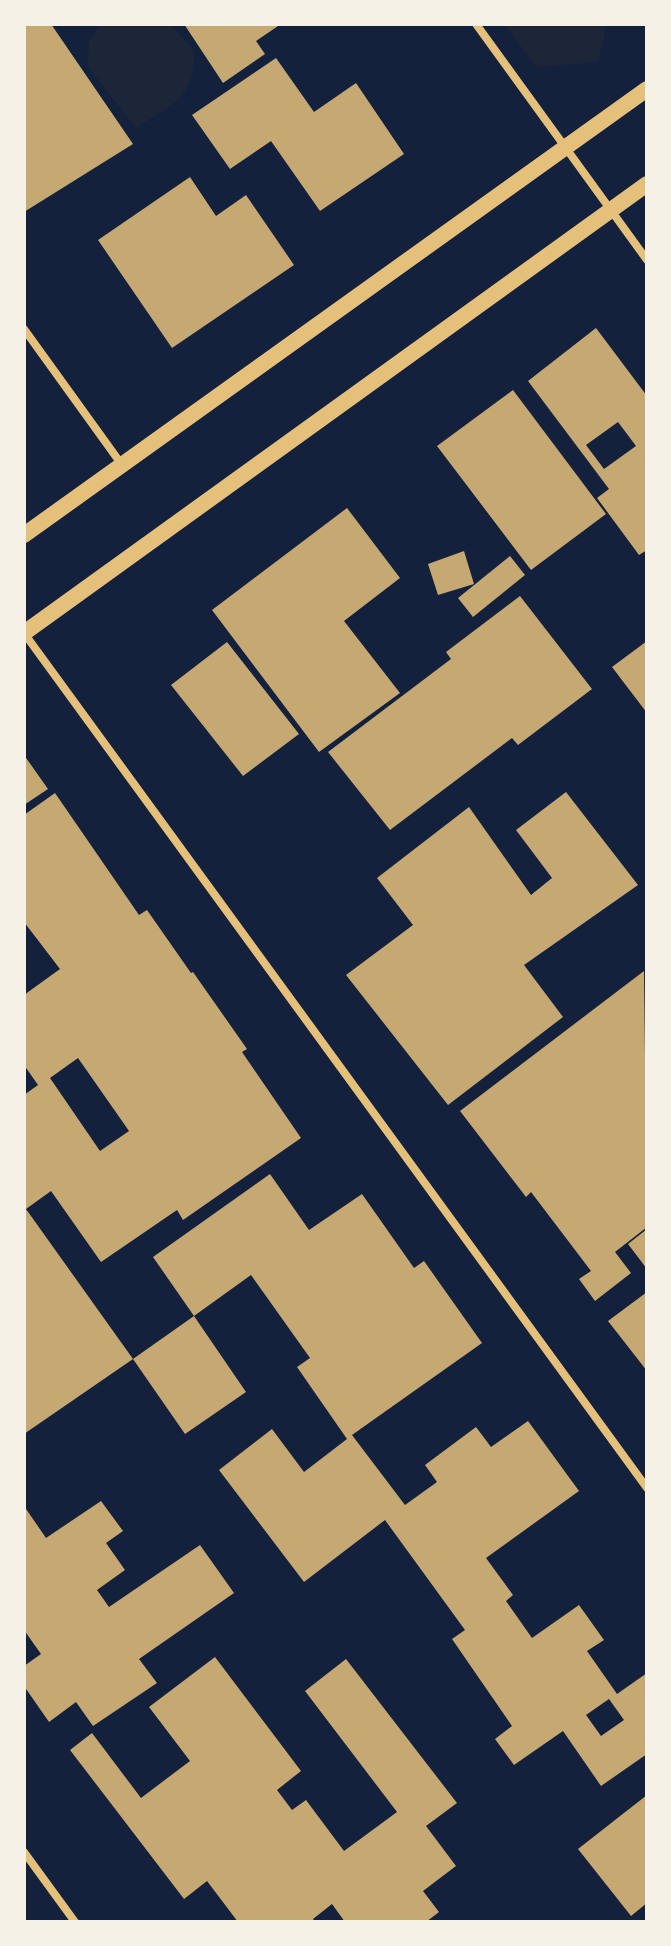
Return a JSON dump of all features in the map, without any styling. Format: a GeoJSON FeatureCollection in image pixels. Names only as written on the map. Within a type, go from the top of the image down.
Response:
{"type":"FeatureCollection","features":[{"type":"Feature","properties":{"kind":"main road"},"geometry":{"type":"LineString","coordinates":[[24,535],[647,89]]}},
{"type":"Feature","properties":{"kind":"main road"},"geometry":{"type":"LineString","coordinates":[[24,633],[647,184]]}},
{"type":"Feature","properties":{"kind":"street"},"geometry":{"type":"LineString","coordinates":[[476,24],[647,260]]}},
{"type":"Feature","properties":{"kind":"street"},"geometry":{"type":"LineString","coordinates":[[24,329],[122,465]]}},
{"type":"Feature","properties":{"kind":"street"},"geometry":{"type":"LineString","coordinates":[[24,633],[647,1488]]}},
{"type":"Feature","properties":{"kind":"street"},"geometry":{"type":"LineString","coordinates":[[24,1852],[75,1922]]}},
{"type":"Feature","properties":{"kind":"shaded area"},"geometry":{"type":"Polygon","coordinates":[[[101,24],[171,24],[194,51],[190,80],[179,98],[136,128],[88,67],[89,41],[101,24]]]}},
{"type":"Feature","properties":{"kind":"shaded area"},"geometry":{"type":"Polygon","coordinates":[[[504,24],[607,24],[598,62],[536,67],[504,24]]]}},
{"type":"Feature","properties":{"kind":"building"},"geometry":{"type":"Polygon","coordinates":[[[24,24],[51,24],[133,144],[24,212],[24,24]]]}},
{"type":"Feature","properties":{"kind":"building"},"geometry":{"type":"Polygon","coordinates":[[[184,24],[281,24],[256,41],[265,54],[223,83],[184,24]]]}},
{"type":"Feature","properties":{"kind":"building"},"geometry":{"type":"Polygon","coordinates":[[[276,58],[314,112],[356,83],[404,154],[320,211],[271,141],[230,169],[192,115],[276,58]]]}},
{"type":"Feature","properties":{"kind":"building"},"geometry":{"type":"Polygon","coordinates":[[[190,177],[216,216],[246,195],[294,265],[172,348],[98,240],[190,177]]]}},
{"type":"Feature","properties":{"kind":"building"},"geometry":{"type":"Polygon","coordinates":[[[596,328],[647,396],[647,550],[639,555],[597,498],[609,489],[528,381],[596,328]],[[618,422],[586,445],[604,469],[636,446],[618,422]]]}},
{"type":"Feature","properties":{"kind":"building"},"geometry":{"type":"Polygon","coordinates":[[[513,390],[606,514],[531,570],[437,446],[513,390]]]}},
{"type":"Feature","properties":{"kind":"building"},"geometry":{"type":"Polygon","coordinates":[[[347,508],[400,578],[344,621],[400,693],[319,752],[212,610],[347,508]]]}},
{"type":"Feature","properties":{"kind":"building"},"geometry":{"type":"Polygon","coordinates":[[[464,551],[474,584],[438,595],[428,564],[464,551]]]}},
{"type":"Feature","properties":{"kind":"building"},"geometry":{"type":"Polygon","coordinates":[[[510,556],[525,575],[473,617],[458,598],[510,556]]]}},
{"type":"Feature","properties":{"kind":"building"},"geometry":{"type":"Polygon","coordinates":[[[520,596],[592,689],[518,745],[512,738],[390,830],[328,752],[451,659],[446,652],[520,596]]]}},
{"type":"Feature","properties":{"kind":"building"},"geometry":{"type":"Polygon","coordinates":[[[647,641],[647,713],[612,667],[647,641]]]}},
{"type":"Feature","properties":{"kind":"building"},"geometry":{"type":"Polygon","coordinates":[[[227,642],[299,734],[243,776],[171,685],[227,642]]]}},
{"type":"Feature","properties":{"kind":"building"},"geometry":{"type":"Polygon","coordinates":[[[24,755],[48,789],[24,805],[24,755]]]}},
{"type":"Feature","properties":{"kind":"building"},"geometry":{"type":"Polygon","coordinates":[[[566,792],[638,885],[524,965],[563,1017],[448,1105],[346,975],[413,925],[377,878],[469,807],[531,895],[552,878],[516,830],[566,792]]]}},
{"type":"Feature","properties":{"kind":"building"},"geometry":{"type":"Polygon","coordinates":[[[55,793],[139,915],[147,910],[193,972],[247,1049],[242,1052],[301,1138],[183,1220],[177,1210],[101,1262],[51,1191],[26,1209],[133,1359],[24,1434],[24,1095],[38,1085],[24,1065],[24,995],[60,969],[24,922],[24,815],[55,793]],[[78,1058],[50,1078],[100,1151],[129,1131],[78,1058]]]}},
{"type":"Feature","properties":{"kind":"building"},"geometry":{"type":"Polygon","coordinates":[[[644,971],[647,1227],[615,1252],[631,1273],[595,1301],[579,1279],[591,1271],[531,1192],[526,1197],[460,1111],[644,971]]]}},
{"type":"Feature","properties":{"kind":"building"},"geometry":{"type":"Polygon","coordinates":[[[270,1174],[309,1230],[362,1194],[414,1268],[424,1261],[482,1343],[352,1435],[405,1505],[437,1482],[425,1465],[476,1427],[491,1447],[528,1421],[579,1491],[486,1558],[513,1595],[506,1601],[532,1638],[579,1605],[604,1640],[587,1651],[617,1694],[647,1673],[647,1754],[601,1786],[563,1731],[514,1765],[495,1739],[512,1726],[452,1639],[465,1630],[385,1520],[304,1582],[219,1470],[272,1429],[304,1472],[347,1439],[297,1367],[310,1358],[251,1275],[194,1316],[153,1257],[270,1174]],[[609,1699],[586,1715],[601,1736],[624,1720],[609,1699]]]}},
{"type":"Feature","properties":{"kind":"building"},"geometry":{"type":"Polygon","coordinates":[[[647,1229],[647,1269],[628,1244],[647,1229]]]}},
{"type":"Feature","properties":{"kind":"building"},"geometry":{"type":"Polygon","coordinates":[[[647,1292],[647,1371],[608,1321],[647,1292]]]}},
{"type":"Feature","properties":{"kind":"building"},"geometry":{"type":"Polygon","coordinates":[[[194,1316],[246,1392],[185,1434],[133,1359],[194,1316]]]}},
{"type":"Feature","properties":{"kind":"building"},"geometry":{"type":"Polygon","coordinates":[[[101,1501],[123,1531],[106,1543],[125,1570],[97,1590],[109,1607],[200,1545],[234,1593],[139,1659],[157,1683],[93,1726],[76,1702],[49,1722],[24,1686],[24,1666],[41,1654],[24,1630],[24,1506],[46,1538],[101,1501]]]}},
{"type":"Feature","properties":{"kind":"building"},"geometry":{"type":"Polygon","coordinates":[[[215,1657],[301,1771],[277,1790],[292,1810],[306,1800],[344,1851],[397,1812],[305,1691],[346,1659],[457,1803],[426,1826],[456,1866],[423,1891],[439,1912],[426,1922],[345,1922],[332,1904],[313,1919],[315,1922],[238,1922],[207,1881],[184,1899],[70,1750],[92,1733],[141,1798],[190,1761],[149,1707],[215,1657]]]}},
{"type":"Feature","properties":{"kind":"building"},"geometry":{"type":"Polygon","coordinates":[[[647,1795],[647,1903],[631,1916],[578,1849],[647,1795]]]}}]}
